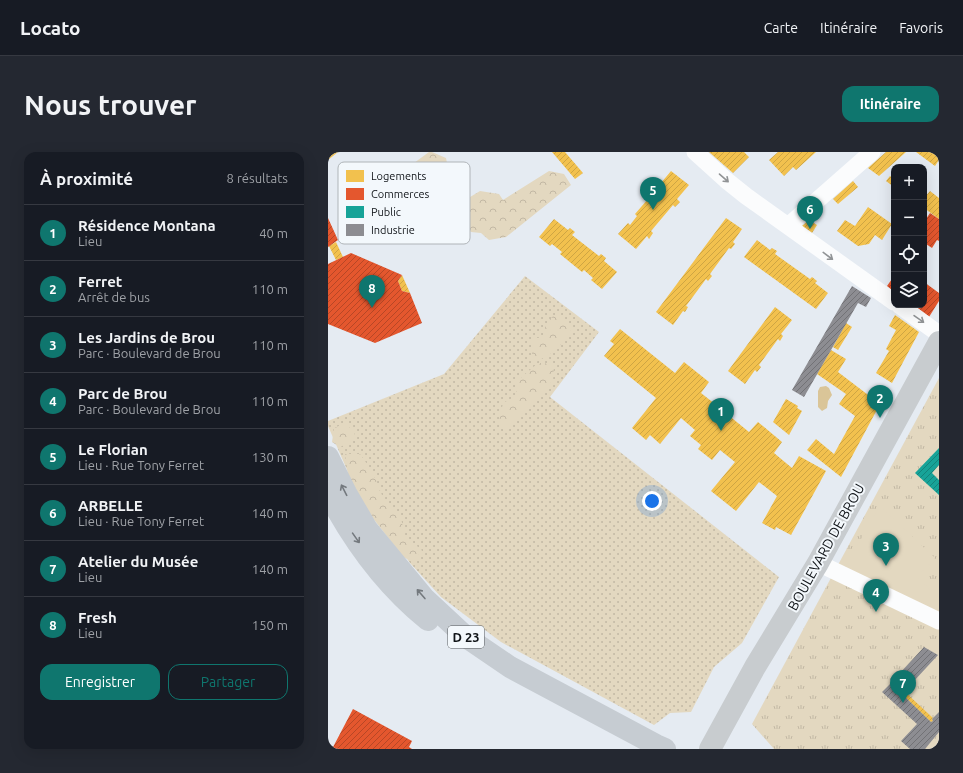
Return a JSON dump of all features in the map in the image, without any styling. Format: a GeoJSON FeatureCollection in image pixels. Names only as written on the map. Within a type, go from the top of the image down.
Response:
{"type":"FeatureCollection","features":[{"type":"Feature","properties":{"kind":"main road","name":"BOULEVARD DE BROU"},"geometry":{"type":"LineString","coordinates":[[710,749],[734,704],[818,562],[939,342]]}},
{"type":"Feature","properties":{"kind":"main road","name":"D 23"},"geometry":{"type":"LineString","coordinates":[[328,457],[346,493],[368,529],[424,598],[466,637],[510,667],[656,746],[665,749]]}},
{"type":"Feature","properties":{"kind":"main road","name":"D 23"},"geometry":{"type":"LineString","coordinates":[[328,493],[340,516],[381,575],[415,610],[466,651],[639,749]]}},
{"type":"Feature","properties":{"kind":"main road"},"geometry":{"type":"LineString","coordinates":[[728,749],[734,704]]}},
{"type":"Feature","properties":{"kind":"street"},"geometry":{"type":"LineString","coordinates":[[695,152],[741,192],[891,300]]}},
{"type":"Feature","properties":{"kind":"street"},"geometry":{"type":"LineString","coordinates":[[788,226],[872,152]]}},
{"type":"Feature","properties":{"kind":"street"},"geometry":{"type":"LineString","coordinates":[[903,308],[939,334]]}},
{"type":"Feature","properties":{"kind":"street"},"geometry":{"type":"LineString","coordinates":[[818,562],[939,621]]}},
{"type":"Feature","properties":{"kind":"green space"},"geometry":{"type":"Polygon","coordinates":[[[429,152],[432,152],[446,158],[447,162],[415,162],[429,152]]]}},
{"type":"Feature","properties":{"kind":"green space"},"geometry":{"type":"Polygon","coordinates":[[[549,171],[564,174],[571,185],[506,237],[489,240],[481,233],[471,232],[470,197],[480,191],[499,194],[503,200],[549,171]]]}},
{"type":"Feature","properties":{"kind":"green space"},"geometry":{"type":"Polygon","coordinates":[[[525,276],[599,332],[550,397],[779,577],[742,643],[714,667],[691,712],[670,713],[654,725],[501,642],[441,597],[410,563],[377,517],[348,472],[328,426],[328,421],[444,374],[525,276]]]}},
{"type":"Feature","properties":{"kind":"green space"},"geometry":{"type":"Polygon","coordinates":[[[553,316],[563,317],[573,327],[565,340],[556,349],[532,364],[532,339],[543,337],[546,324],[553,316]]]}},
{"type":"Feature","properties":{"kind":"green space"},"geometry":{"type":"Polygon","coordinates":[[[538,363],[554,364],[553,380],[535,403],[506,428],[499,421],[503,403],[516,396],[516,382],[538,363]]]}},
{"type":"Feature","properties":{"kind":"green space"},"geometry":{"type":"Polygon","coordinates":[[[939,378],[939,749],[774,749],[752,724],[939,378]]]}},
{"type":"Feature","properties":{"kind":"green space"},"geometry":{"type":"Polygon","coordinates":[[[346,423],[355,434],[349,443],[340,447],[332,442],[334,428],[346,423]]]}},
{"type":"Feature","properties":{"kind":"green space"},"geometry":{"type":"Polygon","coordinates":[[[345,454],[360,454],[372,471],[384,500],[401,518],[405,537],[422,550],[414,562],[403,557],[365,508],[348,474],[345,454]]]}},
{"type":"Feature","properties":{"kind":"green space"},"geometry":{"type":"Polygon","coordinates":[[[880,506],[935,558],[917,577],[939,598],[939,618],[841,574],[880,506]]]}},
{"type":"Feature","properties":{"kind":"shaded area"},"geometry":{"type":"Polygon","coordinates":[[[826,386],[829,388],[832,395],[828,401],[827,408],[822,411],[818,407],[818,391],[820,387],[826,386]]]}},
{"type":"Feature","properties":{"kind":"building: Logements"},"geometry":{"type":"Polygon","coordinates":[[[328,152],[338,152],[328,160],[328,152]]]}},
{"type":"Feature","properties":{"kind":"building: Logements"},"geometry":{"type":"Polygon","coordinates":[[[552,152],[565,152],[583,173],[575,179],[552,152]]]}},
{"type":"Feature","properties":{"kind":"building: Logements"},"geometry":{"type":"Polygon","coordinates":[[[709,152],[744,152],[749,157],[733,173],[709,152]]]}},
{"type":"Feature","properties":{"kind":"building: Logements"},"geometry":{"type":"Polygon","coordinates":[[[778,152],[816,152],[796,170],[793,167],[784,176],[769,160],[778,152]]]}},
{"type":"Feature","properties":{"kind":"building: Logements"},"geometry":{"type":"Polygon","coordinates":[[[886,152],[906,152],[879,176],[868,168],[886,152]]]}},
{"type":"Feature","properties":{"kind":"building: Logements"},"geometry":{"type":"Polygon","coordinates":[[[916,152],[939,152],[939,160],[935,166],[916,152]]]}},
{"type":"Feature","properties":{"kind":"building: Logements"},"geometry":{"type":"Polygon","coordinates":[[[671,171],[689,185],[677,199],[680,202],[675,207],[673,205],[651,231],[653,233],[649,239],[647,236],[636,249],[618,234],[628,223],[630,225],[637,216],[635,214],[654,192],[656,193],[663,185],[661,183],[671,171]]]}},
{"type":"Feature","properties":{"kind":"building: Logements"},"geometry":{"type":"Polygon","coordinates":[[[890,176],[891,177],[891,185],[886,181],[890,176]]]}},
{"type":"Feature","properties":{"kind":"building: Logements"},"geometry":{"type":"Polygon","coordinates":[[[853,181],[858,187],[838,204],[833,199],[853,181]]]}},
{"type":"Feature","properties":{"kind":"building: Logements"},"geometry":{"type":"Polygon","coordinates":[[[930,191],[939,198],[939,219],[927,210],[927,194],[930,191]]]}},
{"type":"Feature","properties":{"kind":"building: Logements"},"geometry":{"type":"Polygon","coordinates":[[[868,207],[891,223],[882,240],[875,235],[869,244],[858,246],[837,231],[845,220],[855,226],[868,207]]]}},
{"type":"Feature","properties":{"kind":"building: Logements"},"geometry":{"type":"Polygon","coordinates":[[[726,218],[742,229],[733,242],[735,244],[731,249],[729,248],[710,274],[712,276],[708,281],[706,279],[686,306],[688,307],[685,312],[683,311],[673,325],[656,312],[726,218]]]}},
{"type":"Feature","properties":{"kind":"building: Logements"},"geometry":{"type":"Polygon","coordinates":[[[554,219],[568,230],[570,228],[575,232],[572,235],[599,256],[601,254],[606,258],[604,261],[617,272],[602,289],[591,280],[593,278],[584,270],[582,272],[560,254],[562,252],[552,244],[550,246],[539,237],[554,219]]]}},
{"type":"Feature","properties":{"kind":"building: Logements"},"geometry":{"type":"Polygon","coordinates":[[[809,220],[817,225],[812,233],[802,226],[809,220]]]}},
{"type":"Feature","properties":{"kind":"building: Logements"},"geometry":{"type":"Polygon","coordinates":[[[757,240],[770,250],[772,248],[777,251],[775,254],[810,279],[812,277],[817,281],[815,283],[828,293],[816,309],[744,257],[757,240]]]}},
{"type":"Feature","properties":{"kind":"building: Logements"},"geometry":{"type":"Polygon","coordinates":[[[336,242],[343,257],[336,260],[329,246],[336,242]]]}},
{"type":"Feature","properties":{"kind":"building: Logements"},"geometry":{"type":"Polygon","coordinates":[[[402,275],[410,293],[402,291],[398,281],[402,275]]]}},
{"type":"Feature","properties":{"kind":"building: Logements"},"geometry":{"type":"Polygon","coordinates":[[[775,307],[792,320],[781,334],[783,336],[780,341],[778,339],[759,365],[761,367],[757,372],[755,370],[745,384],[728,371],[775,307]]]}},
{"type":"Feature","properties":{"kind":"building: Logements"},"geometry":{"type":"Polygon","coordinates":[[[895,315],[919,332],[892,383],[876,373],[889,351],[886,349],[896,330],[889,326],[895,315]]]}},
{"type":"Feature","properties":{"kind":"building: Logements"},"geometry":{"type":"Polygon","coordinates":[[[846,323],[852,327],[838,350],[833,347],[846,323]]]}},
{"type":"Feature","properties":{"kind":"building: Logements"},"geometry":{"type":"Polygon","coordinates":[[[620,329],[675,373],[684,362],[709,382],[701,393],[715,404],[719,400],[730,409],[727,414],[749,432],[758,422],[782,442],[774,453],[792,468],[799,456],[826,471],[791,535],[776,527],[775,530],[762,523],[777,496],[759,482],[736,511],[711,491],[735,462],[720,450],[712,460],[698,449],[701,445],[690,436],[695,430],[681,418],[660,444],[650,435],[646,440],[632,428],[656,398],[604,356],[614,344],[610,341],[620,329]]]}},
{"type":"Feature","properties":{"kind":"building: Logements"},"geometry":{"type":"Polygon","coordinates":[[[831,350],[846,359],[838,372],[880,404],[841,477],[807,450],[816,439],[834,454],[855,416],[839,404],[846,394],[817,374],[831,350]]]}},
{"type":"Feature","properties":{"kind":"building: Logements"},"geometry":{"type":"Polygon","coordinates":[[[786,399],[798,406],[797,408],[802,411],[789,435],[773,422],[786,399]]]}},
{"type":"Feature","properties":{"kind":"building: Logements"},"geometry":{"type":"Polygon","coordinates":[[[904,691],[933,718],[933,721],[931,722],[902,694],[904,691]]]}},
{"type":"Feature","properties":{"kind":"building: Commerces"},"geometry":{"type":"Polygon","coordinates":[[[930,213],[939,219],[939,241],[937,240],[932,248],[927,245],[927,218],[930,213]]]}},
{"type":"Feature","properties":{"kind":"building: Commerces"},"geometry":{"type":"Polygon","coordinates":[[[328,218],[338,240],[328,247],[328,218]]]}},
{"type":"Feature","properties":{"kind":"building: Commerces"},"geometry":{"type":"Polygon","coordinates":[[[351,253],[402,275],[398,281],[402,291],[410,293],[422,323],[375,343],[328,324],[328,264],[351,253]]]}},
{"type":"Feature","properties":{"kind":"building: Commerces"},"geometry":{"type":"Polygon","coordinates":[[[891,280],[891,289],[887,286],[891,280]]]}},
{"type":"Feature","properties":{"kind":"building: Commerces"},"geometry":{"type":"Polygon","coordinates":[[[927,284],[939,293],[939,301],[929,317],[917,308],[927,308],[927,284]]]}},
{"type":"Feature","properties":{"kind":"building: Commerces"},"geometry":{"type":"Polygon","coordinates":[[[353,709],[412,741],[409,747],[412,749],[332,749],[353,709]]]}},
{"type":"Feature","properties":{"kind":"building: Public"},"geometry":{"type":"Polygon","coordinates":[[[939,448],[939,465],[932,473],[939,480],[939,495],[915,473],[939,448]]]}},
{"type":"Feature","properties":{"kind":"building: Industrie"},"geometry":{"type":"Polygon","coordinates":[[[852,286],[871,298],[866,307],[858,303],[804,397],[792,390],[852,286]]]}},
{"type":"Feature","properties":{"kind":"building: Industrie"},"geometry":{"type":"Polygon","coordinates":[[[924,647],[938,655],[902,694],[931,722],[939,712],[939,732],[925,749],[910,749],[901,741],[917,724],[882,692],[892,682],[890,679],[897,671],[900,673],[924,647]]]}},
{"type":"Feature","properties":{"kind":"place","name":"Le Florian"},"geometry":{"type":"Point","coordinates":[653,210]}},
{"type":"Feature","properties":{"kind":"place","name":"ARBELLE"},"geometry":{"type":"Point","coordinates":[810,229]}},
{"type":"Feature","properties":{"kind":"place","name":"Fresh"},"geometry":{"type":"Point","coordinates":[372,308]}},
{"type":"Feature","properties":{"kind":"place","name":"Ferret"},"geometry":{"type":"Point","coordinates":[880,418]}},
{"type":"Feature","properties":{"kind":"place","name":"Résidence Montana"},"geometry":{"type":"Point","coordinates":[721,431]}},
{"type":"Feature","properties":{"kind":"place","name":"Les Jardins de Brou"},"geometry":{"type":"Point","coordinates":[886,566]}},
{"type":"Feature","properties":{"kind":"place","name":"Parc de Brou"},"geometry":{"type":"Point","coordinates":[876,612]}},
{"type":"Feature","properties":{"kind":"place","name":"Atelier du Musée"},"geometry":{"type":"Point","coordinates":[903,703]}}]}
